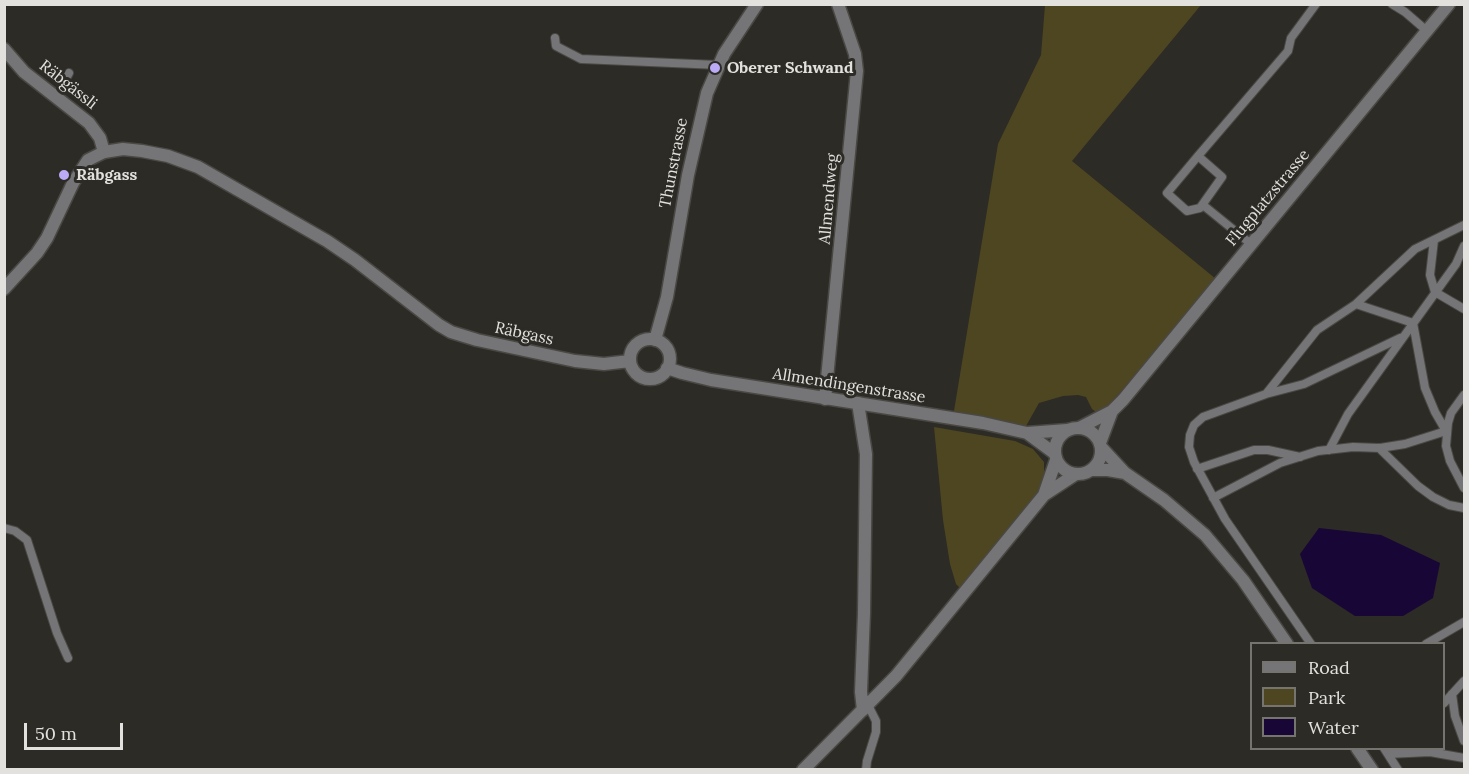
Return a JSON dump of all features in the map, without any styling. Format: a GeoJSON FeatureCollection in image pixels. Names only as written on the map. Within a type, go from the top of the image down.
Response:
{"type":"FeatureCollection","features":[{"type":"Feature","properties":{"kind":"street","name":"Thunstrasse"},"geometry":{"type":"LineString","coordinates":[[655,340],[667,297],[695,137],[707,93],[718,65],[757,4]]}},
{"type":"Feature","properties":{"kind":"street","name":"Allmendweg"},"geometry":{"type":"LineString","coordinates":[[825,399],[858,71],[855,54],[838,4]]}},
{"type":"Feature","properties":{"kind":"street","name":"Flugplatzstrasse"},"geometry":{"type":"LineString","coordinates":[[1101,445],[1112,411],[1449,4]]}},
{"type":"Feature","properties":{"kind":"street","name":"Räbgässli"},"geometry":{"type":"LineString","coordinates":[[4,49],[24,72],[95,130],[104,152]]}},
{"type":"Feature","properties":{"kind":"street","name":"Räbgass"},"geometry":{"type":"LineString","coordinates":[[104,152],[123,149],[142,151],[168,156],[198,167],[327,241],[451,332],[575,362],[604,364],[630,361]]}},
{"type":"Feature","properties":{"kind":"street"},"geometry":{"type":"LineString","coordinates":[[4,289],[26,267],[47,238],[81,169],[88,160],[104,152]]}},
{"type":"Feature","properties":{"kind":"street"},"geometry":{"type":"LineString","coordinates":[[642,340],[655,340],[666,347],[669,354],[667,368],[659,376],[647,378],[636,373],[630,361],[630,355],[642,340]]}},
{"type":"Feature","properties":{"kind":"street","name":"Allmendingenstrasse"},"geometry":{"type":"LineString","coordinates":[[667,368],[694,376],[983,423],[1027,433],[1067,430]]}},
{"type":"Feature","properties":{"kind":"street"},"geometry":{"type":"LineString","coordinates":[[858,403],[866,454],[861,692],[866,707]]}},
{"type":"Feature","properties":{"kind":"street","name":"Flugplatzstrasse"},"geometry":{"type":"LineString","coordinates":[[1081,427],[1112,411]]}},
{"type":"Feature","properties":{"kind":"street"},"geometry":{"type":"LineString","coordinates":[[1044,495],[1055,456],[1056,441],[1067,430],[1081,427],[1092,432],[1125,473],[1164,500],[1205,535],[1243,580],[1286,642]]}},
{"type":"Feature","properties":{"kind":"street","name":"Allmendingenstrasse"},"geometry":{"type":"LineString","coordinates":[[1027,433],[1055,456]]}},
{"type":"Feature","properties":{"kind":"street"},"geometry":{"type":"LineString","coordinates":[[1092,470],[1100,459],[1101,445]]}},
{"type":"Feature","properties":{"kind":"street"},"geometry":{"type":"LineString","coordinates":[[1055,456],[1064,470],[1076,474]]}},
{"type":"Feature","properties":{"kind":"street"},"geometry":{"type":"LineString","coordinates":[[803,770],[896,676],[1044,495],[1076,474],[1092,470],[1125,473]]}},
{"type":"Feature","properties":{"kind":"street"},"geometry":{"type":"LineString","coordinates":[[1359,750],[1372,770]]}},
{"type":"Feature","properties":{"kind":"lane"},"geometry":{"type":"LineString","coordinates":[[1198,156],[1222,177],[1200,208],[1187,211],[1167,193],[1198,156],[1288,51],[1292,38],[1316,4]]}},
{"type":"Feature","properties":{"kind":"lane"},"geometry":{"type":"LineString","coordinates":[[1392,4],[1427,31]]}},
{"type":"Feature","properties":{"kind":"lane"},"geometry":{"type":"LineString","coordinates":[[555,38],[556,46],[581,59],[718,65]]}},
{"type":"Feature","properties":{"kind":"lane"},"geometry":{"type":"LineString","coordinates":[[56,97],[69,73]]}},
{"type":"Feature","properties":{"kind":"lane"},"geometry":{"type":"LineString","coordinates":[[1203,205],[1251,244]]}},
{"type":"Feature","properties":{"kind":"lane"},"geometry":{"type":"LineString","coordinates":[[1266,394],[1317,330],[1356,304],[1415,249],[1464,225]]}},
{"type":"Feature","properties":{"kind":"lane"},"geometry":{"type":"LineString","coordinates":[[1434,240],[1430,275],[1435,292],[1464,309]]}},
{"type":"Feature","properties":{"kind":"lane"},"geometry":{"type":"LineString","coordinates":[[1329,450],[1348,414],[1456,264],[1464,246]]}},
{"type":"Feature","properties":{"kind":"lane"},"geometry":{"type":"LineString","coordinates":[[1356,304],[1413,323]]}},
{"type":"Feature","properties":{"kind":"lane"},"geometry":{"type":"LineString","coordinates":[[1413,323],[1425,388],[1446,431]]}},
{"type":"Feature","properties":{"kind":"lane"},"geometry":{"type":"LineString","coordinates":[[1310,642],[1225,519],[1197,469],[1189,447],[1190,435],[1194,425],[1203,417],[1266,394],[1304,384],[1403,336]]}},
{"type":"Feature","properties":{"kind":"lane"},"geometry":{"type":"LineString","coordinates":[[1464,395],[1451,414],[1446,431],[1446,446],[1450,461],[1464,488]]}},
{"type":"Feature","properties":{"kind":"lane"},"geometry":{"type":"LineString","coordinates":[[1213,498],[1280,463],[1329,450],[1353,447],[1379,448],[1405,444],[1446,431]]}},
{"type":"Feature","properties":{"kind":"lane"},"geometry":{"type":"LineString","coordinates":[[1379,448],[1418,486],[1433,497],[1449,505],[1464,508]]}},
{"type":"Feature","properties":{"kind":"lane"},"geometry":{"type":"LineString","coordinates":[[1197,469],[1254,450],[1268,450],[1301,457]]}},
{"type":"Feature","properties":{"kind":"lane"},"geometry":{"type":"LineString","coordinates":[[4,528],[15,531],[27,540],[57,633],[68,658]]}},
{"type":"Feature","properties":{"kind":"lane"},"geometry":{"type":"LineString","coordinates":[[1429,642],[1464,622]]}},
{"type":"Feature","properties":{"kind":"lane"},"geometry":{"type":"LineString","coordinates":[[1445,701],[1464,681]]}},
{"type":"Feature","properties":{"kind":"lane"},"geometry":{"type":"LineString","coordinates":[[1452,694],[1455,716],[1464,741]]}},
{"type":"Feature","properties":{"kind":"lane"},"geometry":{"type":"LineString","coordinates":[[866,707],[876,721],[876,732],[866,770]]}},
{"type":"Feature","properties":{"kind":"lane"},"geometry":{"type":"LineString","coordinates":[[1398,770],[1388,750],[1430,752],[1464,758]]}},
{"type":"Feature","properties":{"kind":"green space"},"geometry":{"type":"Polygon","coordinates":[[[1045,5],[1201,5],[1072,161],[1216,279],[1105,410],[1096,412],[1086,397],[1063,396],[1039,403],[1026,426],[954,411],[998,144],[1041,55],[1045,5]]]}},
{"type":"Feature","properties":{"kind":"green space"},"geometry":{"type":"Polygon","coordinates":[[[934,427],[1015,441],[1033,449],[1044,462],[1044,474],[1039,491],[960,588],[956,584],[950,564],[943,520],[934,427]]]}},
{"type":"Feature","properties":{"kind":"water"},"geometry":{"type":"Polygon","coordinates":[[[1319,528],[1381,535],[1440,563],[1433,598],[1403,616],[1355,616],[1312,588],[1300,554],[1319,528]]]}},
{"type":"Feature","properties":{"kind":"place","name":"Oberer Schwand"},"geometry":{"type":"Point","coordinates":[715,68]}},
{"type":"Feature","properties":{"kind":"place","name":"Räbgass"},"geometry":{"type":"Point","coordinates":[64,175]}}]}
